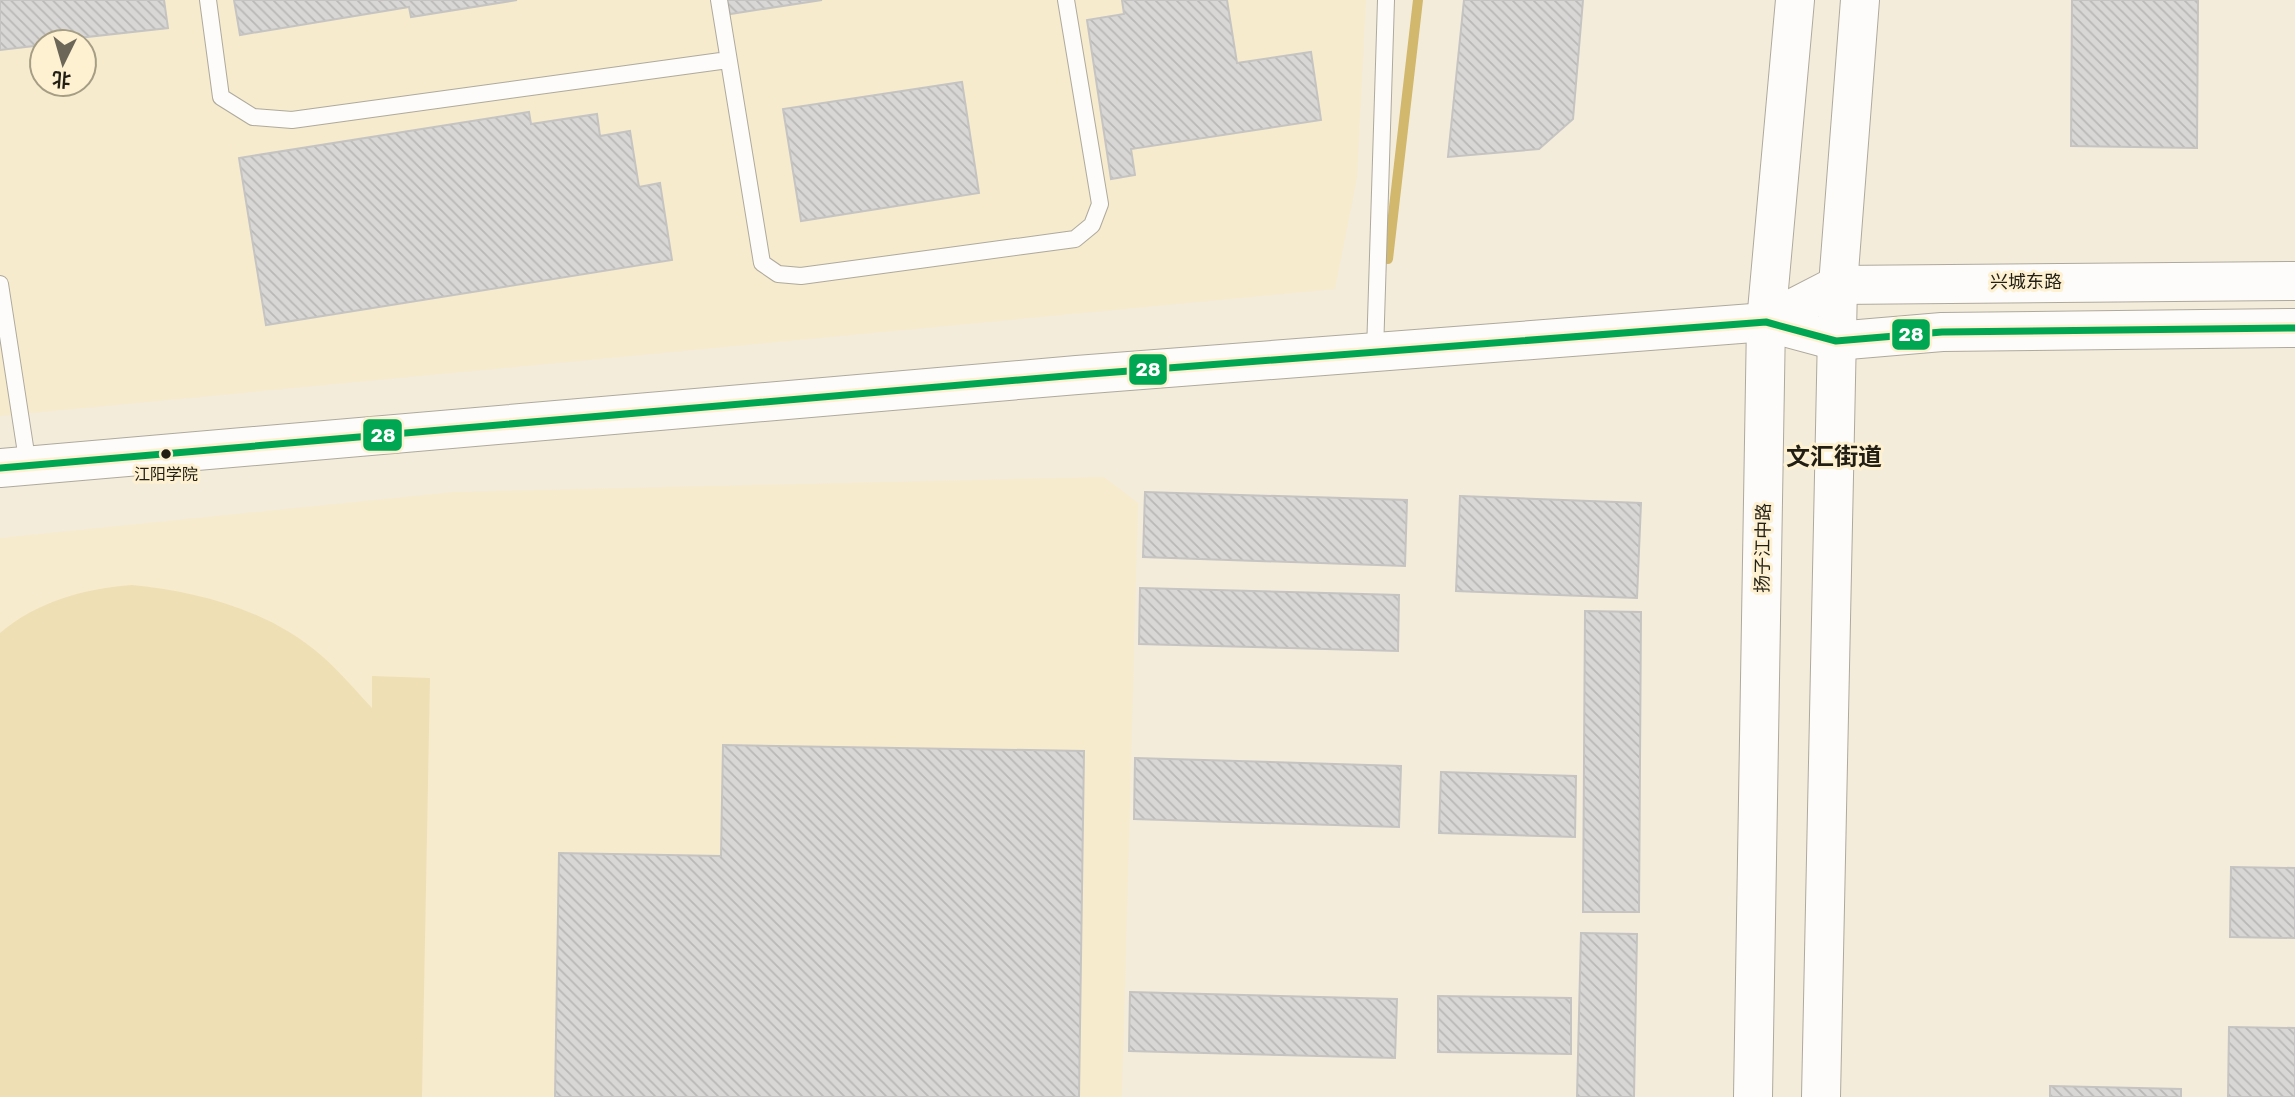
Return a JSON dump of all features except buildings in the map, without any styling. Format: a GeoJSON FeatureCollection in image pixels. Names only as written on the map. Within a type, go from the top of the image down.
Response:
{"type":"FeatureCollection","features":[{"type":"Feature","properties":{"kind":"street","name":"扬子江中路"},"geometry":{"type":"LineString","coordinates":[[1753,1097],[1766,322],[1795,0]]}},
{"type":"Feature","properties":{"kind":"street"},"geometry":{"type":"LineString","coordinates":[[1821,1097],[1836,341],[1860,0]]}},
{"type":"Feature","properties":{"kind":"street","name":"兴城东路"},"geometry":{"type":"LineString","coordinates":[[1766,322],[1838,285],[2295,281]]}},
{"type":"Feature","properties":{"kind":"street","name":"兴城东路"},"geometry":{"type":"LineString","coordinates":[[14,467],[1077,375],[1766,322],[1836,341],[1942,332],[2295,328]]}},
{"type":"Feature","properties":{"kind":"lane"},"geometry":{"type":"LineString","coordinates":[[208,0],[221,97],[253,117],[292,120],[728,60]]}},
{"type":"Feature","properties":{"kind":"lane"},"geometry":{"type":"LineString","coordinates":[[719,0],[762,262],[778,274],[801,276],[1075,239],[1092,225],[1100,204],[1066,0]]}},
{"type":"Feature","properties":{"kind":"lane"},"geometry":{"type":"LineString","coordinates":[[1375,352],[1386,0]]}},
{"type":"Feature","properties":{"kind":"lane"},"geometry":{"type":"LineString","coordinates":[[0,284],[14,467]]}},
{"type":"Feature","properties":{"kind":"shaded area"},"geometry":{"type":"Polygon","coordinates":[[[0,0],[1366,0],[1357,178],[1335,289],[0,416],[0,0]]]}},
{"type":"Feature","properties":{"kind":"shaded area"},"geometry":{"type":"Polygon","coordinates":[[[1104,477],[1138,503],[1122,1097],[0,1097],[0,538],[454,492],[1104,477]]]}},
{"type":"Feature","properties":{"kind":"shaded area"},"geometry":{"type":"Polygon","coordinates":[[[132,585],[208,598],[257,615],[302,641],[323,657],[372,708],[372,676],[430,678],[422,1097],[0,1097],[0,633],[29,613],[62,598],[97,589],[132,585]]]}},
{"type":"Feature","properties":{"kind":"waterway"},"geometry":{"type":"LineString","coordinates":[[1388,259],[1418,0]]}},
{"type":"Feature","properties":{"kind":"transit line","name":"28"},"geometry":{"type":"LineString","coordinates":[[0,468],[1077,375],[1766,322],[1836,341],[1942,332],[2295,328]]}},
{"type":"Feature","properties":{"kind":"place","name":"江阳学院"},"geometry":{"type":"Point","coordinates":[166,454]}},
{"type":"Feature","properties":{"kind":"district","name":"文汇街道"},"geometry":{"type":"Point","coordinates":[1834,457]}}]}
